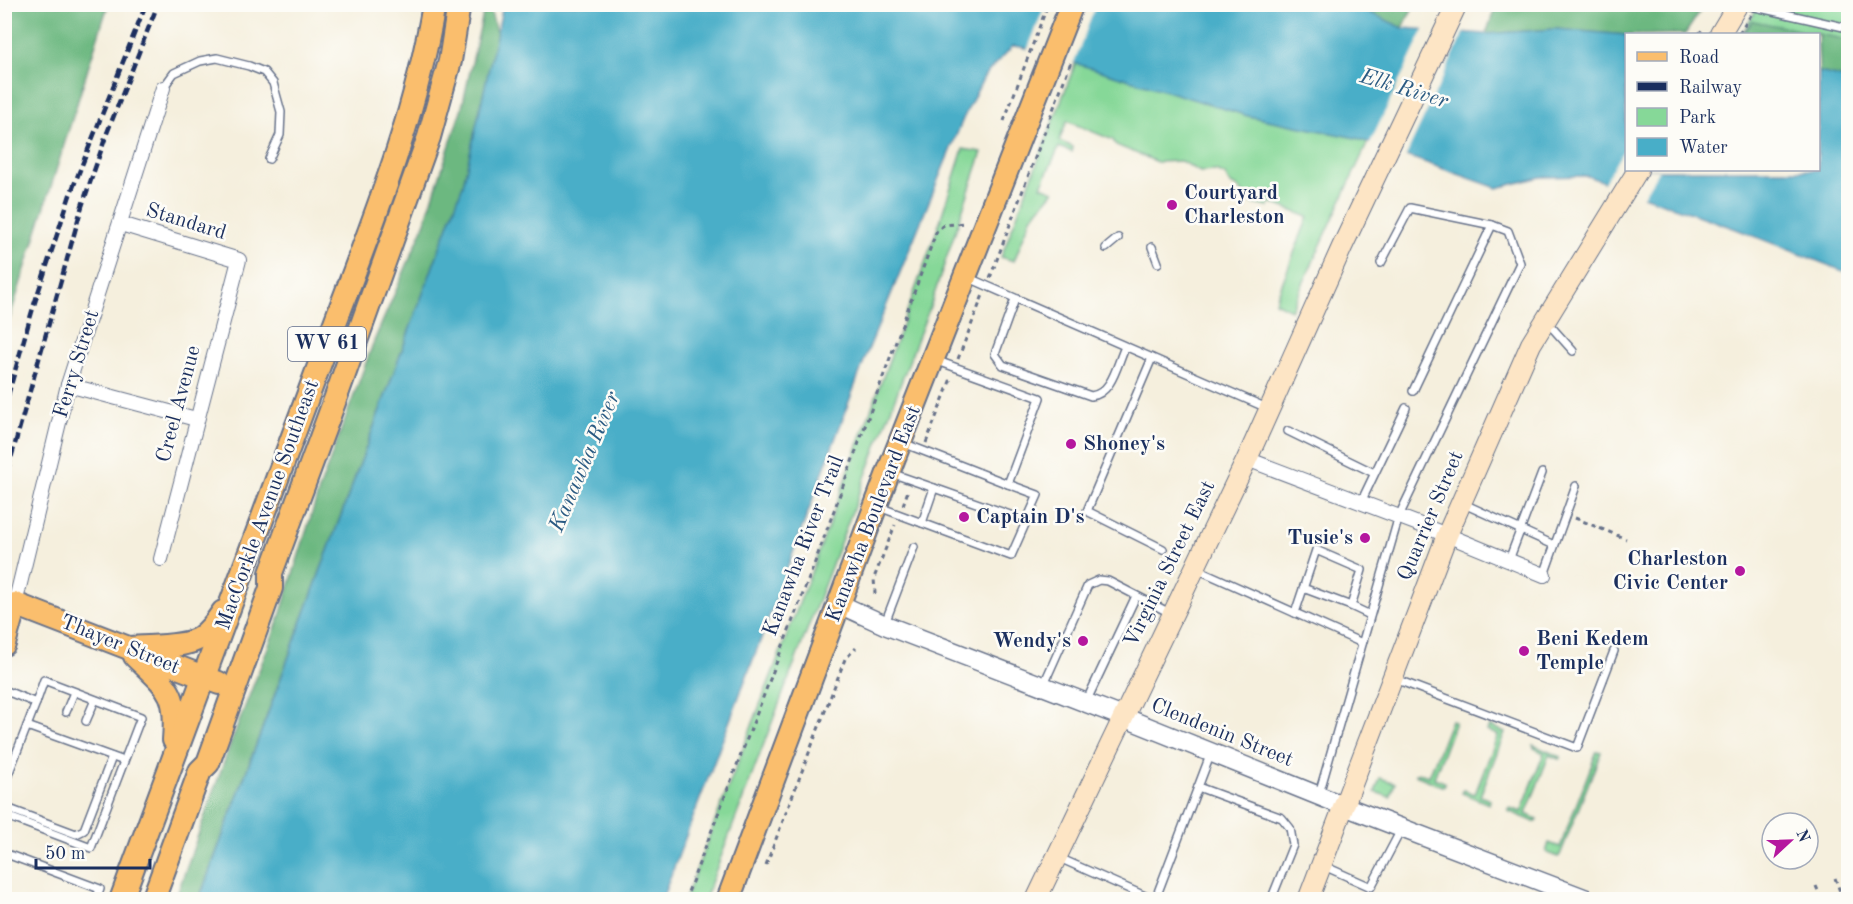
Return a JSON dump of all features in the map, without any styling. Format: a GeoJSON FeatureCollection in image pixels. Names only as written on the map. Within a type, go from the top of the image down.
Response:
{"type":"FeatureCollection","features":[{"type":"Feature","properties":{"kind":"main road","name":"MacCorkle Avenue Southeast"},"geometry":{"type":"LineString","coordinates":[[121,900],[370,233],[410,114],[434,4]]}},
{"type":"Feature","properties":{"kind":"main road","name":"MacCorkle Avenue Southeast"},"geometry":{"type":"LineString","coordinates":[[153,900],[200,771],[200,759],[259,588],[271,573],[429,137],[450,62],[459,4]]}},
{"type":"Feature","properties":{"kind":"main road","name":"Kanawha Boulevard East"},"geometry":{"type":"LineString","coordinates":[[728,900],[888,473],[1072,4]]}},
{"type":"Feature","properties":{"kind":"main road","name":"Virginia Street East"},"geometry":{"type":"LineString","coordinates":[[1036,900],[1247,459],[1342,247],[1457,4]]}},
{"type":"Feature","properties":{"kind":"main road"},"geometry":{"type":"LineString","coordinates":[[1721,33],[1740,4]]}},
{"type":"Feature","properties":{"kind":"main road","name":"Quarrier Street"},"geometry":{"type":"LineString","coordinates":[[1308,900],[1447,535],[1531,344],[1637,171]]}},
{"type":"Feature","properties":{"kind":"main road","name":"MacCorkle Avenue Southeast"},"geometry":{"type":"LineString","coordinates":[[200,771],[208,763],[271,588],[271,573]]}},
{"type":"Feature","properties":{"kind":"main road"},"geometry":{"type":"LineString","coordinates":[[128,648],[193,641],[201,637],[232,602]]}},
{"type":"Feature","properties":{"kind":"main road","name":"Ferry Street"},"geometry":{"type":"LineString","coordinates":[[4,644],[15,604]]}},
{"type":"Feature","properties":{"kind":"main road","name":"Thayer Street"},"geometry":{"type":"LineString","coordinates":[[15,604],[226,685]]}},
{"type":"Feature","properties":{"kind":"main road"},"geometry":{"type":"LineString","coordinates":[[128,648],[167,687],[176,713],[172,765]]}},
{"type":"Feature","properties":{"kind":"street","name":"Ferry Street"},"geometry":{"type":"LineString","coordinates":[[15,604],[68,385],[163,88]]}},
{"type":"Feature","properties":{"kind":"street","name":"Standard"},"geometry":{"type":"LineString","coordinates":[[121,224],[239,260]]}},
{"type":"Feature","properties":{"kind":"street","name":"Creel Avenue"},"geometry":{"type":"LineString","coordinates":[[160,559],[239,260]]}},
{"type":"Feature","properties":{"kind":"street"},"geometry":{"type":"LineString","coordinates":[[68,385],[196,419]]}},
{"type":"Feature","properties":{"kind":"street"},"geometry":{"type":"LineString","coordinates":[[1247,459],[1399,516],[1544,575]]}},
{"type":"Feature","properties":{"kind":"street","name":"Clendenin Street"},"geometry":{"type":"LineString","coordinates":[[839,604],[885,625],[1124,717],[1318,796],[1589,900]]}},
{"type":"Feature","properties":{"kind":"lane"},"geometry":{"type":"LineString","coordinates":[[1740,4],[1848,28]]}},
{"type":"Feature","properties":{"kind":"lane"},"geometry":{"type":"LineString","coordinates":[[163,88],[174,73],[200,61],[217,58],[264,72],[273,83],[281,112],[280,135],[269,159]]}},
{"type":"Feature","properties":{"kind":"lane"},"geometry":{"type":"LineString","coordinates":[[1318,796],[1399,516],[1520,263],[1508,231],[1492,225],[1410,208],[1381,263]]}},
{"type":"Feature","properties":{"kind":"lane"},"geometry":{"type":"LineString","coordinates":[[1413,391],[1492,225]]}},
{"type":"Feature","properties":{"kind":"lane"},"geometry":{"type":"LineString","coordinates":[[1106,248],[1118,238]]}},
{"type":"Feature","properties":{"kind":"lane"},"geometry":{"type":"LineString","coordinates":[[1152,247],[1158,263]]}},
{"type":"Feature","properties":{"kind":"lane"},"geometry":{"type":"LineString","coordinates":[[966,277],[1269,409]]}},
{"type":"Feature","properties":{"kind":"lane"},"geometry":{"type":"LineString","coordinates":[[1015,299],[995,354],[1003,365],[1090,396],[1098,396],[1107,389],[1125,347]]}},
{"type":"Feature","properties":{"kind":"lane"},"geometry":{"type":"LineString","coordinates":[[1546,321],[1573,351]]}},
{"type":"Feature","properties":{"kind":"lane"},"geometry":{"type":"LineString","coordinates":[[1152,358],[1087,511],[1163,549]]}},
{"type":"Feature","properties":{"kind":"lane"},"geometry":{"type":"LineString","coordinates":[[933,359],[1040,398],[1008,484]]}},
{"type":"Feature","properties":{"kind":"lane"},"geometry":{"type":"LineString","coordinates":[[1361,502],[1406,408]]}},
{"type":"Feature","properties":{"kind":"lane"},"geometry":{"type":"LineString","coordinates":[[1288,430],[1374,473]]}},
{"type":"Feature","properties":{"kind":"lane"},"geometry":{"type":"LineString","coordinates":[[876,506],[1011,556],[1038,495],[902,442]]}},
{"type":"Feature","properties":{"kind":"lane"},"geometry":{"type":"LineString","coordinates":[[888,473],[1027,521]]}},
{"type":"Feature","properties":{"kind":"lane"},"geometry":{"type":"LineString","coordinates":[[1509,560],[1542,473]]}},
{"type":"Feature","properties":{"kind":"lane"},"geometry":{"type":"LineString","coordinates":[[1544,575],[1576,486]]}},
{"type":"Feature","properties":{"kind":"lane"},"geometry":{"type":"LineString","coordinates":[[922,523],[934,488]]}},
{"type":"Feature","properties":{"kind":"lane"},"geometry":{"type":"LineString","coordinates":[[1461,503],[1554,545]]}},
{"type":"Feature","properties":{"kind":"lane"},"geometry":{"type":"LineString","coordinates":[[885,625],[914,546]]}},
{"type":"Feature","properties":{"kind":"lane"},"geometry":{"type":"LineString","coordinates":[[1295,613],[1316,550],[1362,570],[1352,606]]}},
{"type":"Feature","properties":{"kind":"lane"},"geometry":{"type":"LineString","coordinates":[[1195,568],[1362,643]]}},
{"type":"Feature","properties":{"kind":"lane"},"geometry":{"type":"LineString","coordinates":[[1043,686],[1088,585],[1099,580],[1108,581],[1173,615]]}},
{"type":"Feature","properties":{"kind":"lane"},"geometry":{"type":"LineString","coordinates":[[1303,588],[1370,615]]}},
{"type":"Feature","properties":{"kind":"lane"},"geometry":{"type":"LineString","coordinates":[[1086,702],[1136,596]]}},
{"type":"Feature","properties":{"kind":"lane"},"geometry":{"type":"LineString","coordinates":[[1393,678],[1577,748],[1614,651]]}},
{"type":"Feature","properties":{"kind":"lane"},"geometry":{"type":"LineString","coordinates":[[4,785],[44,680],[141,717],[91,848],[4,815]]}},
{"type":"Feature","properties":{"kind":"lane"},"geometry":{"type":"LineString","coordinates":[[4,690],[36,702]]}},
{"type":"Feature","properties":{"kind":"lane"},"geometry":{"type":"LineString","coordinates":[[66,712],[75,692]]}},
{"type":"Feature","properties":{"kind":"lane"},"geometry":{"type":"LineString","coordinates":[[86,721],[95,700]]}},
{"type":"Feature","properties":{"kind":"lane"},"geometry":{"type":"LineString","coordinates":[[27,726],[57,738],[79,741],[124,761]]}},
{"type":"Feature","properties":{"kind":"lane"},"geometry":{"type":"LineString","coordinates":[[57,738],[60,729]]}},
{"type":"Feature","properties":{"kind":"lane"},"geometry":{"type":"LineString","coordinates":[[1057,856],[1154,900],[1211,753]]}},
{"type":"Feature","properties":{"kind":"lane"},"geometry":{"type":"LineString","coordinates":[[4,807],[76,834],[84,830],[112,757]]}},
{"type":"Feature","properties":{"kind":"lane"},"geometry":{"type":"LineString","coordinates":[[1198,787],[1282,818],[1290,828],[1293,845],[1271,900]]}},
{"type":"Feature","properties":{"kind":"lane"},"geometry":{"type":"LineString","coordinates":[[1321,865],[1371,887],[1402,828]]}},
{"type":"Feature","properties":{"kind":"lane"},"geometry":{"type":"LineString","coordinates":[[4,853],[100,889],[96,900]]}},
{"type":"Feature","properties":{"kind":"path"},"geometry":{"type":"LineString","coordinates":[[1023,130],[1048,4]]}},
{"type":"Feature","properties":{"kind":"path"},"geometry":{"type":"LineString","coordinates":[[1740,33],[1758,4]]}},
{"type":"Feature","properties":{"kind":"path"},"geometry":{"type":"LineString","coordinates":[[1023,130],[1076,49]]}},
{"type":"Feature","properties":{"kind":"path","name":"Kanawha River Trail"},"geometry":{"type":"LineString","coordinates":[[685,900],[814,565],[937,230],[944,225],[964,223]]}},
{"type":"Feature","properties":{"kind":"path"},"geometry":{"type":"LineString","coordinates":[[1566,515],[1626,539]]}},
{"type":"Feature","properties":{"kind":"path"},"geometry":{"type":"LineString","coordinates":[[766,865],[845,659],[856,648]]}},
{"type":"Feature","properties":{"kind":"path"},"geometry":{"type":"LineString","coordinates":[[1834,878],[1841,894]]}},
{"type":"Feature","properties":{"kind":"path"},"geometry":{"type":"LineString","coordinates":[[1816,886],[1822,900]]}},
{"type":"Feature","properties":{"kind":"path"},"geometry":{"type":"LineString","coordinates":[[1799,894],[1801,900]]}},
{"type":"Feature","properties":{"kind":"green space"},"geometry":{"type":"Polygon","coordinates":[[[1662,4],[1699,13],[1686,33],[1625,33],[1625,35],[1555,29],[1486,34],[1496,5],[1662,4]]]}},
{"type":"Feature","properties":{"kind":"green space"},"geometry":{"type":"Polygon","coordinates":[[[4,5],[108,5],[5,333],[4,5]]]}},
{"type":"Feature","properties":{"kind":"green space"},"geometry":{"type":"Polygon","coordinates":[[[485,5],[489,5],[497,35],[463,185],[199,899],[175,900],[230,745],[279,619],[320,487],[374,341],[423,228],[462,107],[485,5]]]}},
{"type":"Feature","properties":{"kind":"green space"},"geometry":{"type":"Polygon","coordinates":[[[1351,5],[1414,5],[1403,28],[1351,5]]]}},
{"type":"Feature","properties":{"kind":"green space"},"geometry":{"type":"Polygon","coordinates":[[[1759,5],[1848,5],[1848,79],[1820,72],[1820,33],[1743,33],[1759,5]]]}},
{"type":"Feature","properties":{"kind":"green space"},"geometry":{"type":"Polygon","coordinates":[[[1753,21],[1813,33],[1744,33],[1753,21]]]}},
{"type":"Feature","properties":{"kind":"green space"},"geometry":{"type":"Polygon","coordinates":[[[1820,34],[1848,40],[1848,79],[1820,72],[1820,34]]]}},
{"type":"Feature","properties":{"kind":"green space"},"geometry":{"type":"Polygon","coordinates":[[[1076,62],[1248,116],[1368,142],[1291,310],[1275,302],[1308,217],[1270,202],[1268,207],[1254,204],[1237,187],[1230,184],[1225,175],[1216,171],[1200,172],[1181,161],[1157,162],[1067,121],[1059,141],[1073,147],[1072,152],[1059,147],[1041,186],[1054,191],[1031,218],[1014,261],[1001,257],[1076,62]]]}},
{"type":"Feature","properties":{"kind":"green space"},"geometry":{"type":"Polygon","coordinates":[[[963,149],[982,152],[932,301],[705,899],[685,899],[814,565],[937,230],[963,149]]]}},
{"type":"Feature","properties":{"kind":"green space"},"geometry":{"type":"Polygon","coordinates":[[[1451,720],[1455,722],[1434,778],[1444,782],[1445,785],[1442,786],[1416,774],[1429,776],[1451,720]]]}},
{"type":"Feature","properties":{"kind":"green space"},"geometry":{"type":"Polygon","coordinates":[[[1489,726],[1505,732],[1480,796],[1490,800],[1489,804],[1462,793],[1464,790],[1475,794],[1498,735],[1487,731],[1489,726]]]}},
{"type":"Feature","properties":{"kind":"green space"},"geometry":{"type":"Polygon","coordinates":[[[1533,745],[1561,757],[1559,759],[1549,755],[1526,814],[1537,819],[1535,822],[1508,811],[1510,808],[1521,812],[1544,753],[1534,748],[1533,745]]]}},
{"type":"Feature","properties":{"kind":"green space"},"geometry":{"type":"Polygon","coordinates":[[[1597,751],[1601,752],[1560,855],[1558,857],[1546,852],[1549,843],[1560,847],[1597,751]]]}},
{"type":"Feature","properties":{"kind":"green space"},"geometry":{"type":"Polygon","coordinates":[[[1380,778],[1395,783],[1390,797],[1375,792],[1380,778]]]}},
{"type":"Feature","properties":{"kind":"water"},"geometry":{"type":"Polygon","coordinates":[[[1351,4],[1403,28],[1486,34],[1555,29],[1625,35],[1625,171],[1820,171],[1820,72],[1848,79],[1848,273],[1736,229],[1587,176],[1541,177],[1497,188],[1356,138],[1248,116],[1013,46],[985,75],[963,119],[867,353],[662,899],[199,900],[463,185],[503,5],[1351,4]]]}},
{"type":"Feature","properties":{"kind":"pier"},"geometry":{"type":"Polygon","coordinates":[[[1045,5],[1096,5],[1073,65],[1027,51],[1045,5]]]}},
{"type":"Feature","properties":{"kind":"pier"},"geometry":{"type":"Polygon","coordinates":[[[1425,27],[1465,30],[1405,158],[1369,145],[1425,27]]]}},
{"type":"Feature","properties":{"kind":"pier"},"geometry":{"type":"Polygon","coordinates":[[[1625,148],[1625,171],[1658,171],[1642,198],[1603,184],[1625,148]]]}},
{"type":"Feature","properties":{"kind":"railway"},"geometry":{"type":"LineString","coordinates":[[4,409],[33,308],[70,195],[146,4]]}},
{"type":"Feature","properties":{"kind":"railway"},"geometry":{"type":"LineString","coordinates":[[4,483],[82,206],[107,133],[158,4]]}},
{"type":"Feature","properties":{"kind":"place","name":"Courtyard Charleston"},"geometry":{"type":"Point","coordinates":[1172,205]}},
{"type":"Feature","properties":{"kind":"place","name":"Shoney's"},"geometry":{"type":"Point","coordinates":[1071,444]}},
{"type":"Feature","properties":{"kind":"place","name":"Captain D's"},"geometry":{"type":"Point","coordinates":[964,517]}},
{"type":"Feature","properties":{"kind":"place","name":"Tusie's"},"geometry":{"type":"Point","coordinates":[1365,538]}},
{"type":"Feature","properties":{"kind":"place","name":"Charleston Civic Center"},"geometry":{"type":"Point","coordinates":[1740,571]}},
{"type":"Feature","properties":{"kind":"place","name":"Wendy's"},"geometry":{"type":"Point","coordinates":[1083,641]}},
{"type":"Feature","properties":{"kind":"place","name":"Beni Kedem Temple"},"geometry":{"type":"Point","coordinates":[1524,651]}},
{"type":"Feature","properties":{"kind":"water label","name":"Elk River"},"geometry":{"type":"Point","coordinates":[1404,89]}},
{"type":"Feature","properties":{"kind":"water label","name":"Kanawha River"},"geometry":{"type":"Point","coordinates":[585,462]}}]}
